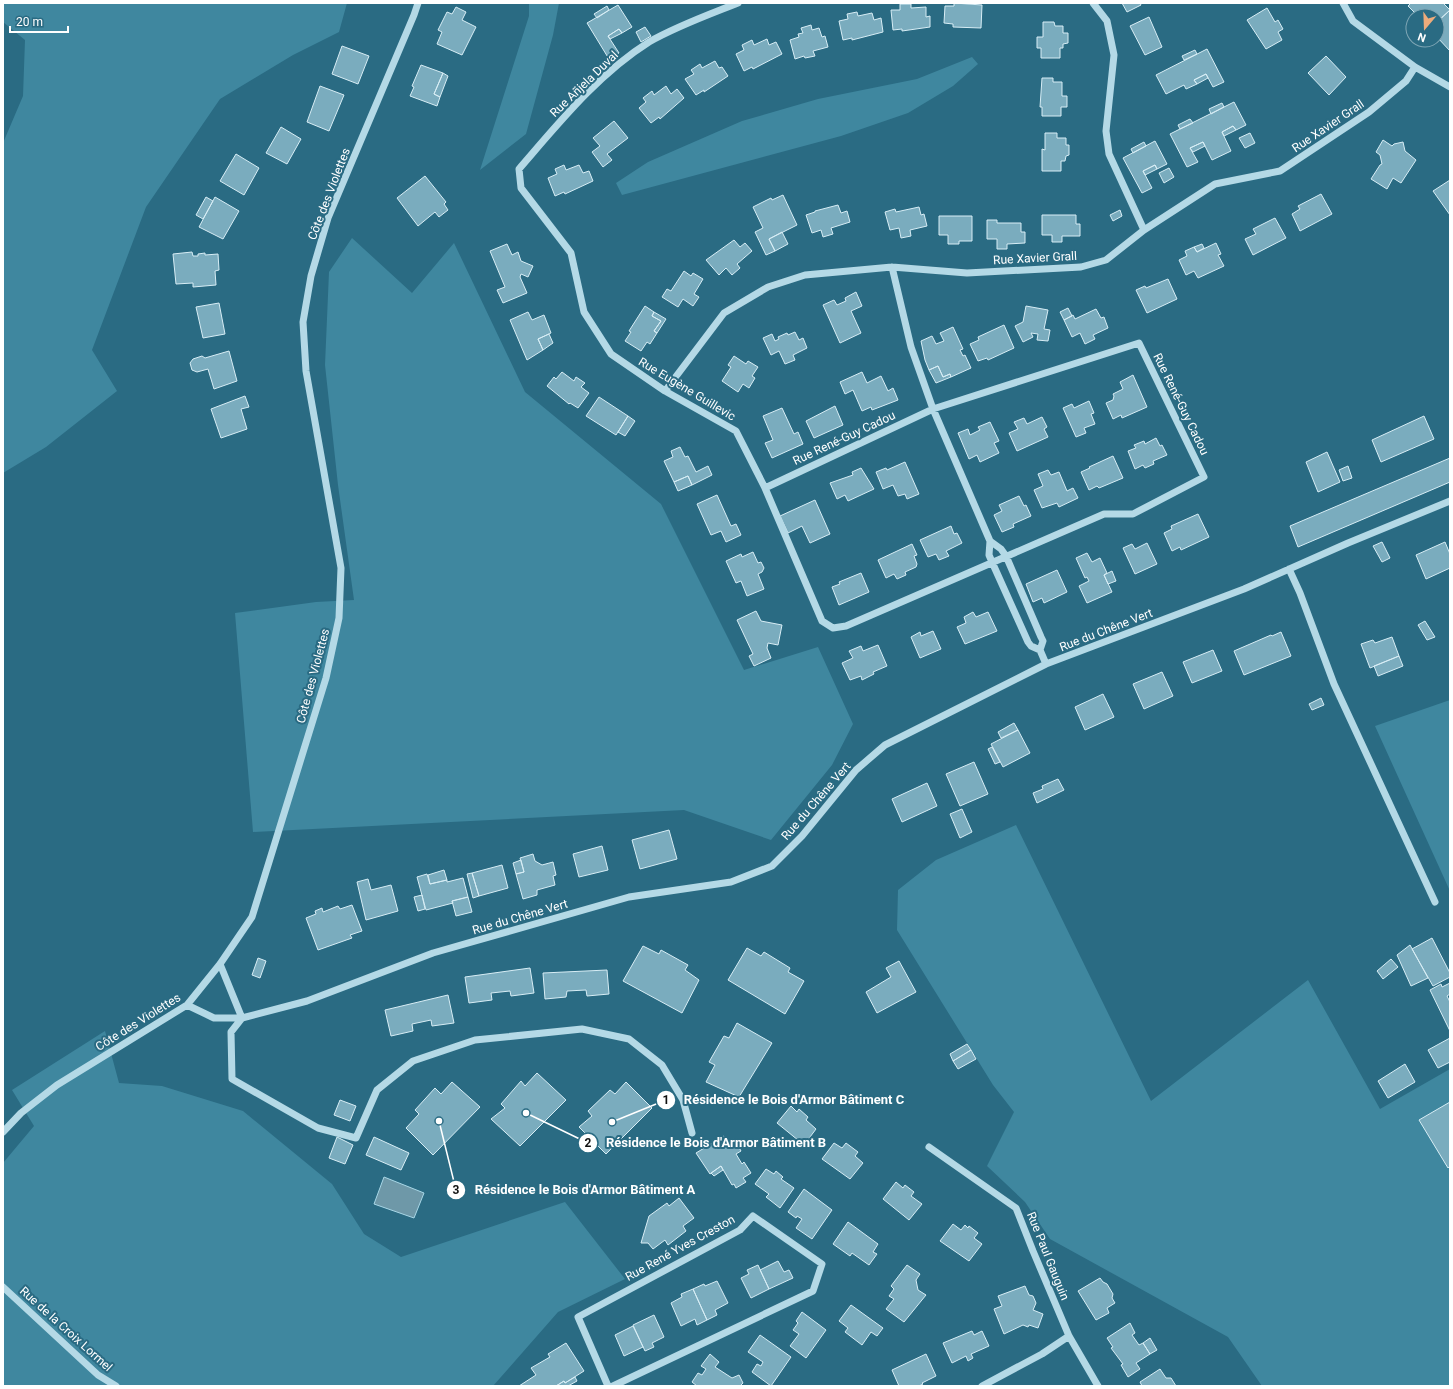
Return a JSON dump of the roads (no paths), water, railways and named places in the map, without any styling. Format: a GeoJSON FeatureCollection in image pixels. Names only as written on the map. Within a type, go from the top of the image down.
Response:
{"type":"FeatureCollection","features":[{"type":"Feature","properties":{"kind":"street","name":"Côte des Violettes"},"geometry":{"type":"LineString","coordinates":[[3,1132],[21,1113],[57,1085],[187,1005],[220,964],[252,917],[326,678],[339,618],[341,568],[306,371],[303,322],[311,276],[328,218],[418,3]]}},
{"type":"Feature","properties":{"kind":"street","name":"Rue Añjela Duval"},"geometry":{"type":"LineString","coordinates":[[522,188],[519,169],[568,112],[612,69],[655,39],[681,26],[738,3]]}},
{"type":"Feature","properties":{"kind":"street"},"geometry":{"type":"LineString","coordinates":[[1093,3],[1107,21],[1114,55],[1106,130],[1110,154],[1144,230]]}},
{"type":"Feature","properties":{"kind":"street"},"geometry":{"type":"LineString","coordinates":[[1343,3],[1353,21],[1415,67],[1450,87]]}},
{"type":"Feature","properties":{"kind":"street","name":"Rue Xavier Grall"},"geometry":{"type":"LineString","coordinates":[[665,391],[724,313],[768,287],[805,275],[892,267],[967,273],[1081,267],[1106,260],[1144,230],[1215,184],[1280,171],[1369,112],[1406,81],[1415,67]]}},
{"type":"Feature","properties":{"kind":"street","name":"Rue Eugène Guillevic"},"geometry":{"type":"LineString","coordinates":[[522,188],[571,253],[584,312],[611,354],[665,391],[736,431],[765,488],[822,621],[833,628],[846,626]]}},
{"type":"Feature","properties":{"kind":"street"},"geometry":{"type":"LineString","coordinates":[[892,267],[911,347],[933,409],[990,541],[989,555],[1028,642],[1031,646],[1040,650]]}},
{"type":"Feature","properties":{"kind":"street","name":"Rue René-Guy Cadou"},"geometry":{"type":"LineString","coordinates":[[765,488],[933,409],[1139,343],[1204,477],[1133,514],[1104,514],[846,626]]}},
{"type":"Feature","properties":{"kind":"street","name":"Rue du Chêne Vert"},"geometry":{"type":"LineString","coordinates":[[187,1005],[214,1018],[242,1018],[306,1001],[425,956],[629,897],[731,882],[772,866],[802,836],[856,770],[885,745],[1046,664],[1244,589],[1450,501]]}},
{"type":"Feature","properties":{"kind":"street"},"geometry":{"type":"LineString","coordinates":[[990,541],[1001,549],[1006,556],[1043,641],[1040,650],[1046,664]]}},
{"type":"Feature","properties":{"kind":"street"},"geometry":{"type":"LineString","coordinates":[[1289,569],[1300,593],[1334,684],[1435,902]]}},
{"type":"Feature","properties":{"kind":"street"},"geometry":{"type":"LineString","coordinates":[[220,964],[242,1018],[231,1032],[232,1079],[318,1128],[356,1138],[377,1090],[413,1061],[475,1040],[582,1029],[630,1039],[662,1065],[683,1100],[692,1133]]}},
{"type":"Feature","properties":{"kind":"street","name":"Rue Paul Gauguin"},"geometry":{"type":"LineString","coordinates":[[929,1147],[1016,1208],[1069,1336],[1098,1386]]}},
{"type":"Feature","properties":{"kind":"street","name":"Rue René Yves Creston"},"geometry":{"type":"LineString","coordinates":[[608,1386],[578,1317],[740,1230],[753,1216],[822,1264],[813,1292],[613,1386]]}},
{"type":"Feature","properties":{"kind":"street","name":"Rue de la Croix Lormel"},"geometry":{"type":"LineString","coordinates":[[3,1287],[98,1375],[116,1386]]}},
{"type":"Feature","properties":{"kind":"street"},"geometry":{"type":"LineString","coordinates":[[982,1386],[1042,1354],[1069,1336]]}},
{"type":"Feature","properties":{"kind":"place","name":"Résidence le Bois d'Armor Bâtiment B"},"geometry":{"type":"Point","coordinates":[526,1113]}},
{"type":"Feature","properties":{"kind":"place","name":"Résidence le Bois d'Armor Bâtiment A"},"geometry":{"type":"Point","coordinates":[439,1121]}},
{"type":"Feature","properties":{"kind":"place","name":"Résidence le Bois d'Armor Bâtiment C"},"geometry":{"type":"Point","coordinates":[612,1122]}}]}
